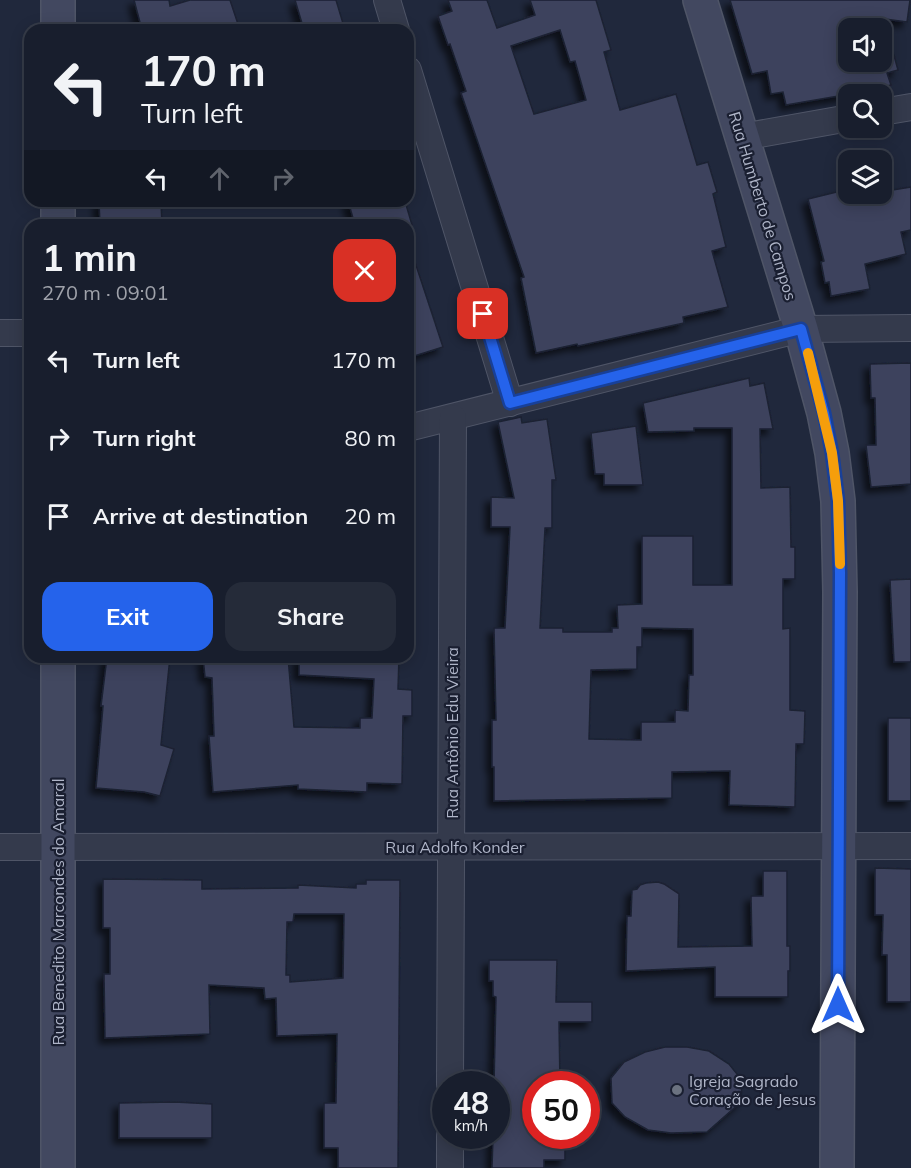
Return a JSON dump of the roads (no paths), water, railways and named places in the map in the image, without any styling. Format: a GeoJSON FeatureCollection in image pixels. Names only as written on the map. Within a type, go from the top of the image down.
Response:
{"type":"FeatureCollection","features":[{"type":"Feature","properties":{"kind":"main road"},"geometry":{"type":"LineString","coordinates":[[58,0],[58,24]]}},
{"type":"Feature","properties":{"kind":"main road","name":"Rua Humberto de Campos"},"geometry":{"type":"LineString","coordinates":[[700,0],[801,329],[824,413],[838,501],[840,573],[837,1168]]}},
{"type":"Feature","properties":{"kind":"main road","name":"Rua Benedito Marcondes do Amaral"},"geometry":{"type":"LineString","coordinates":[[58,663],[58,1168]]}},
{"type":"Feature","properties":{"kind":"street"},"geometry":{"type":"LineString","coordinates":[[387,0],[394,24]]}},
{"type":"Feature","properties":{"kind":"street"},"geometry":{"type":"LineString","coordinates":[[414,90],[510,403]]}},
{"type":"Feature","properties":{"kind":"street"},"geometry":{"type":"LineString","coordinates":[[892,110],[911,107]]}},
{"type":"Feature","properties":{"kind":"street"},"geometry":{"type":"LineString","coordinates":[[742,136],[838,120]]}},
{"type":"Feature","properties":{"kind":"street"},"geometry":{"type":"LineString","coordinates":[[414,427],[801,329],[911,328]]}},
{"type":"Feature","properties":{"kind":"street"},"geometry":{"type":"LineString","coordinates":[[0,333],[24,333]]}},
{"type":"Feature","properties":{"kind":"street","name":"Rua Antônio Edu Vieira"},"geometry":{"type":"LineString","coordinates":[[450,1071],[453,418]]}},
{"type":"Feature","properties":{"kind":"street","name":"Rua Adolfo Konder"},"geometry":{"type":"LineString","coordinates":[[0,848],[911,846]]}},
{"type":"Feature","properties":{"kind":"street"},"geometry":{"type":"LineString","coordinates":[[450,1149],[450,1168]]}},
{"type":"Feature","properties":{"kind":"place","name":"Igreja Sagrado Coração de Jesus"},"geometry":{"type":"Point","coordinates":[677,1090]}}]}
